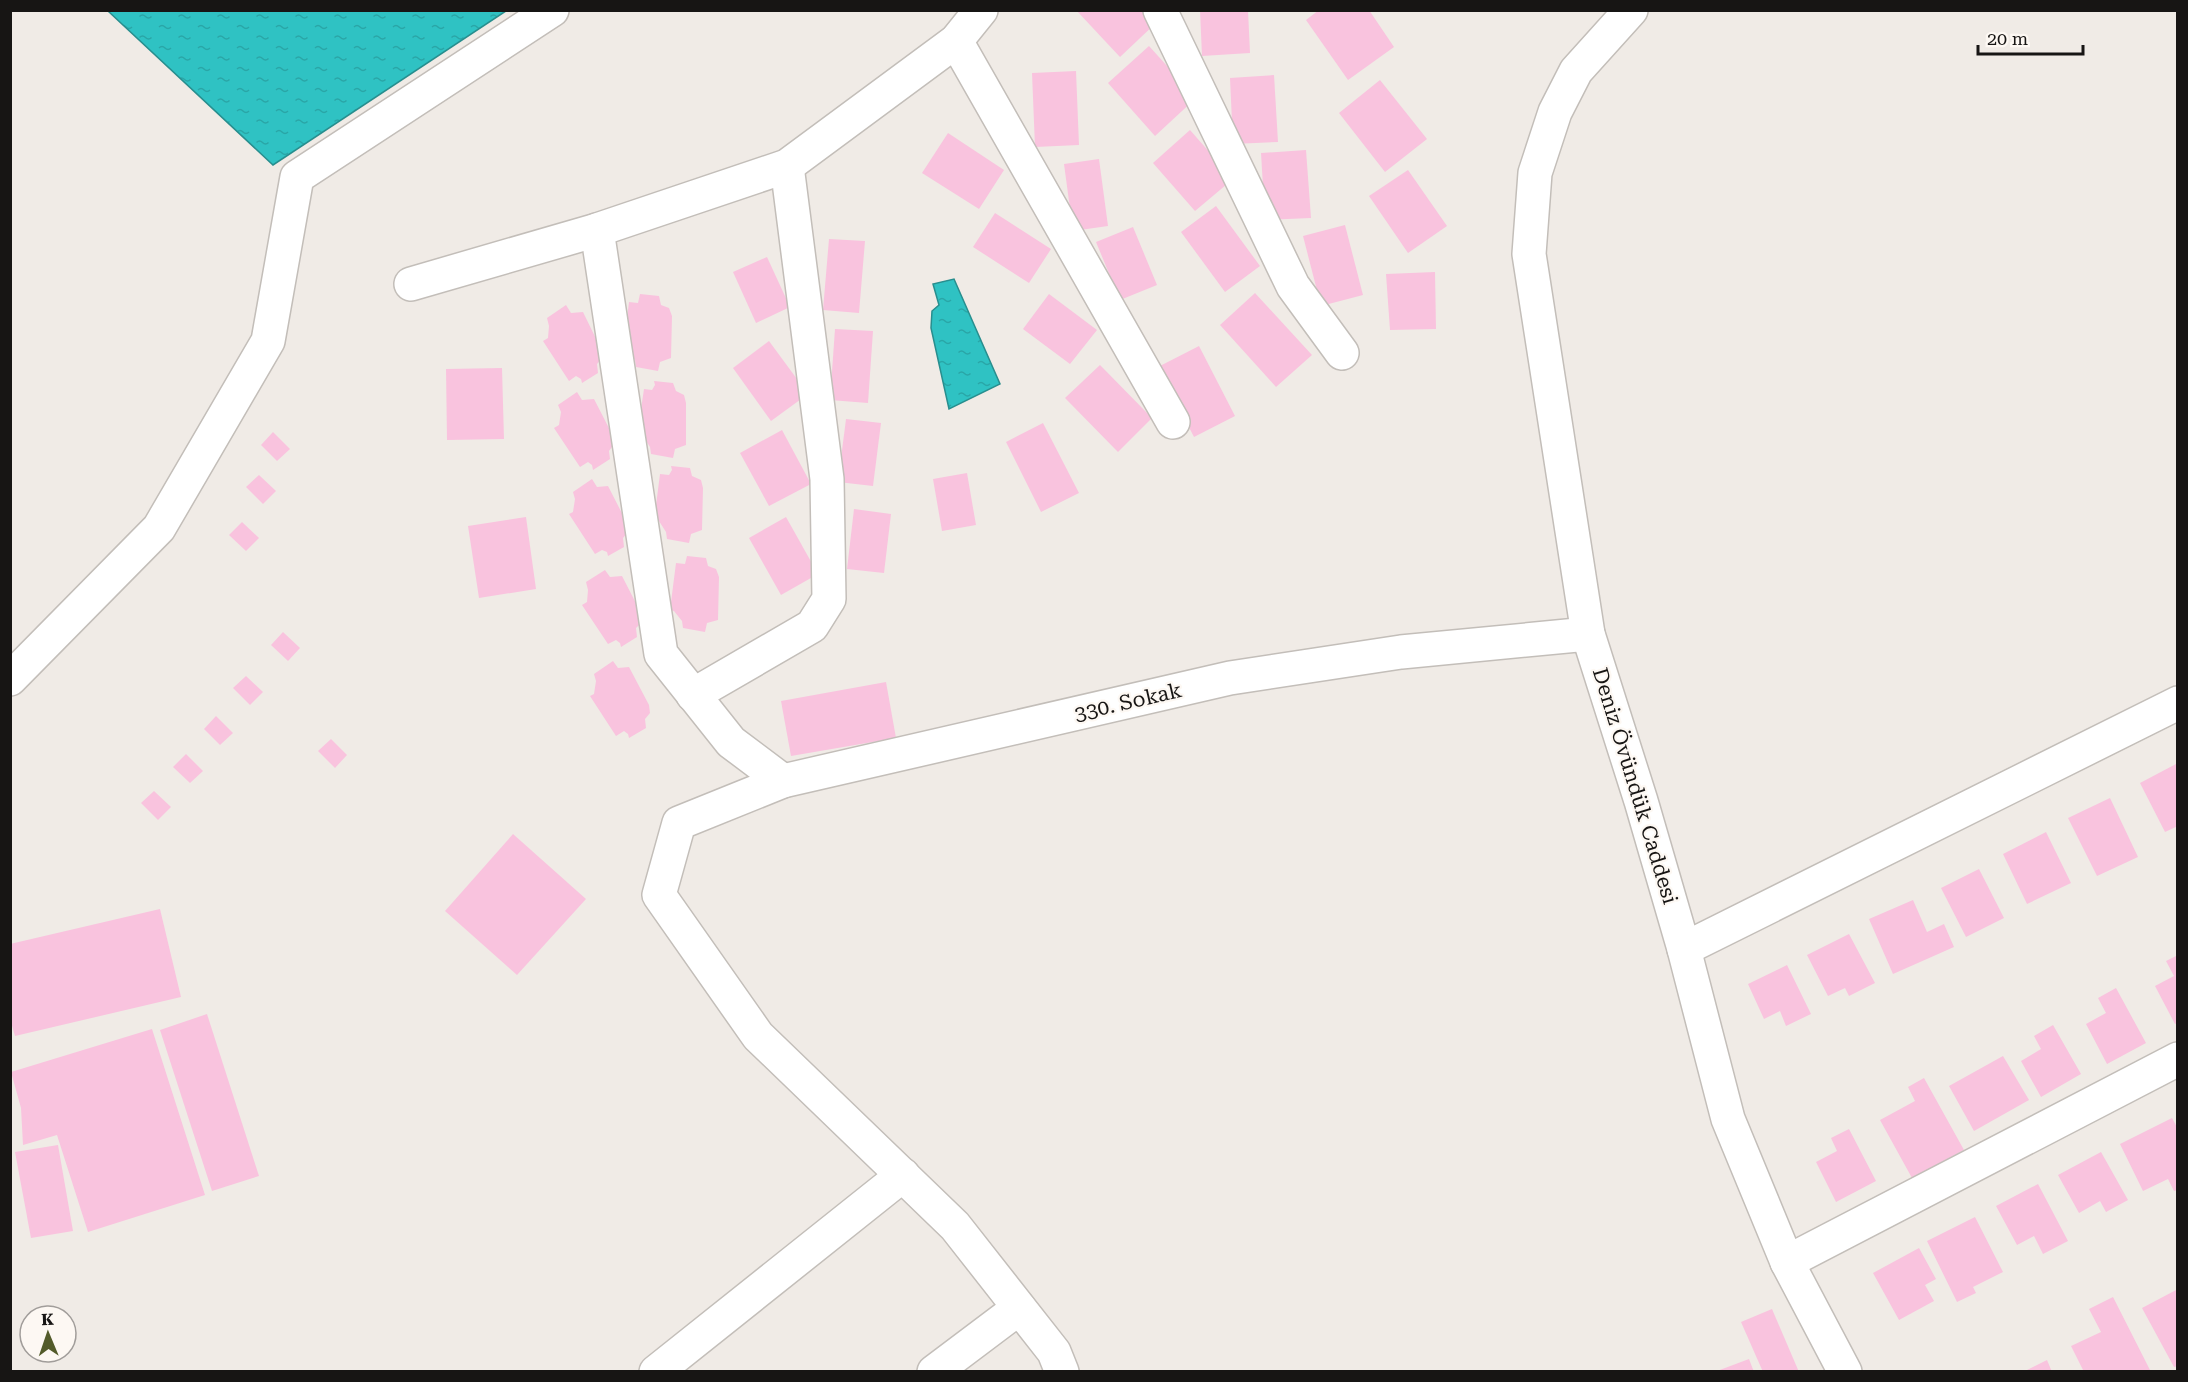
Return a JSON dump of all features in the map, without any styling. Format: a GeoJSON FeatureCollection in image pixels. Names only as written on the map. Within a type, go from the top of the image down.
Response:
{"type":"FeatureCollection","features":[{"type":"Feature","properties":{"kind":"street"},"geometry":{"type":"LineString","coordinates":[[10,679],[159,528],[268,341],[297,177],[552,10]]}},
{"type":"Feature","properties":{"kind":"street"},"geometry":{"type":"LineString","coordinates":[[411,284],[597,230],[786,166],[956,41],[981,10]]}},
{"type":"Feature","properties":{"kind":"street"},"geometry":{"type":"LineString","coordinates":[[1160,10],[1293,286],[1342,353]]}},
{"type":"Feature","properties":{"kind":"street","name":"Deniz Övündük Caddesi"},"geometry":{"type":"LineString","coordinates":[[1631,10],[1576,71],[1555,112],[1535,173],[1529,254],[1588,634],[1641,801],[1684,949],[1728,1119],[1787,1262],[1845,1371]]}},
{"type":"Feature","properties":{"kind":"street"},"geometry":{"type":"LineString","coordinates":[[956,41],[1173,422]]}},
{"type":"Feature","properties":{"kind":"street"},"geometry":{"type":"LineString","coordinates":[[693,695],[812,626],[829,599],[827,479],[786,166]]}},
{"type":"Feature","properties":{"kind":"street"},"geometry":{"type":"LineString","coordinates":[[597,230],[661,654],[731,742],[783,782]]}},
{"type":"Feature","properties":{"kind":"street","name":"330. Sokak"},"geometry":{"type":"LineString","coordinates":[[903,1175],[758,1036],[659,896],[679,823],[783,782],[1230,678],[1401,652],[1588,634]]}},
{"type":"Feature","properties":{"kind":"street"},"geometry":{"type":"LineString","coordinates":[[1684,949],[2178,703]]}},
{"type":"Feature","properties":{"kind":"street"},"geometry":{"type":"LineString","coordinates":[[1787,1262],[2178,1059]]}},
{"type":"Feature","properties":{"kind":"street"},"geometry":{"type":"LineString","coordinates":[[656,1371],[903,1175],[955,1226],[1054,1352],[1062,1371]]}},
{"type":"Feature","properties":{"kind":"street"},"geometry":{"type":"LineString","coordinates":[[934,1371],[1019,1308]]}},
{"type":"Feature","properties":{"kind":"water"},"geometry":{"type":"Polygon","coordinates":[[[108,11],[506,11],[273,165],[108,11]]]}},
{"type":"Feature","properties":{"kind":"water"},"geometry":{"type":"Polygon","coordinates":[[[954,279],[1000,384],[949,409],[931,328],[932,311],[939,305],[933,284],[954,279]]]}},
{"type":"Feature","properties":{"kind":"building"},"geometry":{"type":"Polygon","coordinates":[[[1076,10],[1146,10],[1157,22],[1120,57],[1076,10]]]}},
{"type":"Feature","properties":{"kind":"building"},"geometry":{"type":"Polygon","coordinates":[[[1200,10],[1248,10],[1250,53],[1202,56],[1200,10]]]}},
{"type":"Feature","properties":{"kind":"building"},"geometry":{"type":"Polygon","coordinates":[[[1319,10],[1369,10],[1394,47],[1348,80],[1306,20],[1319,10]]]}},
{"type":"Feature","properties":{"kind":"building"},"geometry":{"type":"Polygon","coordinates":[[[1149,46],[1196,98],[1155,136],[1108,83],[1149,46]]]}},
{"type":"Feature","properties":{"kind":"building"},"geometry":{"type":"Polygon","coordinates":[[[1076,71],[1079,145],[1035,147],[1032,73],[1076,71]]]}},
{"type":"Feature","properties":{"kind":"building"},"geometry":{"type":"Polygon","coordinates":[[[1274,75],[1278,142],[1233,144],[1230,78],[1274,75]]]}},
{"type":"Feature","properties":{"kind":"building"},"geometry":{"type":"Polygon","coordinates":[[[1380,80],[1427,139],[1385,172],[1339,113],[1380,80]]]}},
{"type":"Feature","properties":{"kind":"building"},"geometry":{"type":"Polygon","coordinates":[[[1190,130],[1233,179],[1195,211],[1153,163],[1190,130]]]}},
{"type":"Feature","properties":{"kind":"building"},"geometry":{"type":"Polygon","coordinates":[[[948,133],[1004,170],[979,209],[922,173],[948,133]]]}},
{"type":"Feature","properties":{"kind":"building"},"geometry":{"type":"Polygon","coordinates":[[[1306,150],[1311,218],[1265,220],[1261,153],[1306,150]]]}},
{"type":"Feature","properties":{"kind":"building"},"geometry":{"type":"Polygon","coordinates":[[[1099,159],[1108,226],[1073,231],[1064,164],[1099,159]]]}},
{"type":"Feature","properties":{"kind":"building"},"geometry":{"type":"Polygon","coordinates":[[[1408,170],[1447,226],[1408,253],[1369,196],[1408,170]]]}},
{"type":"Feature","properties":{"kind":"building"},"geometry":{"type":"Polygon","coordinates":[[[1216,206],[1260,266],[1225,292],[1181,232],[1216,206]]]}},
{"type":"Feature","properties":{"kind":"building"},"geometry":{"type":"Polygon","coordinates":[[[995,213],[1051,249],[1029,283],[973,247],[995,213]]]}},
{"type":"Feature","properties":{"kind":"building"},"geometry":{"type":"Polygon","coordinates":[[[1345,225],[1363,295],[1321,306],[1303,236],[1345,225]]]}},
{"type":"Feature","properties":{"kind":"building"},"geometry":{"type":"Polygon","coordinates":[[[1133,227],[1157,285],[1120,300],[1096,242],[1133,227]]]}},
{"type":"Feature","properties":{"kind":"building"},"geometry":{"type":"Polygon","coordinates":[[[829,239],[865,241],[859,313],[823,310],[829,239]]]}},
{"type":"Feature","properties":{"kind":"building"},"geometry":{"type":"Polygon","coordinates":[[[767,257],[790,307],[756,323],[733,272],[767,257]]]}},
{"type":"Feature","properties":{"kind":"building"},"geometry":{"type":"Polygon","coordinates":[[[1435,272],[1436,329],[1390,330],[1386,274],[1435,272]]]}},
{"type":"Feature","properties":{"kind":"building"},"geometry":{"type":"Polygon","coordinates":[[[1255,293],[1312,355],[1276,387],[1220,325],[1255,293]]]}},
{"type":"Feature","properties":{"kind":"building"},"geometry":{"type":"Polygon","coordinates":[[[640,294],[659,296],[661,305],[669,308],[672,316],[671,358],[660,362],[658,371],[636,367],[635,360],[627,349],[623,349],[629,302],[638,303],[640,294]]]}},
{"type":"Feature","properties":{"kind":"building"},"geometry":{"type":"Polygon","coordinates":[[[1049,294],[1097,330],[1070,364],[1023,329],[1049,294]]]}},
{"type":"Feature","properties":{"kind":"building"},"geometry":{"type":"Polygon","coordinates":[[[566,305],[571,313],[583,312],[603,357],[597,364],[598,373],[582,383],[581,379],[576,376],[569,381],[543,341],[548,338],[547,318],[566,305]]]}},
{"type":"Feature","properties":{"kind":"building"},"geometry":{"type":"Polygon","coordinates":[[[835,329],[873,331],[868,403],[830,400],[835,329]]]}},
{"type":"Feature","properties":{"kind":"building"},"geometry":{"type":"Polygon","coordinates":[[[769,341],[808,394],[771,421],[733,368],[769,341]]]}},
{"type":"Feature","properties":{"kind":"building"},"geometry":{"type":"Polygon","coordinates":[[[1199,346],[1235,416],[1194,437],[1158,367],[1199,346]]]}},
{"type":"Feature","properties":{"kind":"building"},"geometry":{"type":"Polygon","coordinates":[[[1100,365],[1152,418],[1118,452],[1065,398],[1100,365]]]}},
{"type":"Feature","properties":{"kind":"building"},"geometry":{"type":"Polygon","coordinates":[[[502,368],[504,439],[447,440],[446,369],[502,368]]]}},
{"type":"Feature","properties":{"kind":"building"},"geometry":{"type":"Polygon","coordinates":[[[654,381],[673,383],[676,391],[684,395],[686,403],[686,445],[675,449],[673,458],[651,454],[650,447],[643,436],[637,436],[644,389],[652,390],[655,385],[654,381]]]}},
{"type":"Feature","properties":{"kind":"building"},"geometry":{"type":"Polygon","coordinates":[[[577,392],[582,400],[594,399],[613,436],[614,444],[609,451],[610,459],[593,470],[592,465],[588,462],[580,467],[554,428],[559,425],[561,412],[558,405],[577,392]]]}},
{"type":"Feature","properties":{"kind":"building"},"geometry":{"type":"Polygon","coordinates":[[[846,419],[881,423],[873,486],[838,482],[846,419]]]}},
{"type":"Feature","properties":{"kind":"building"},"geometry":{"type":"Polygon","coordinates":[[[1043,423],[1079,493],[1041,512],[1006,442],[1043,423]]]}},
{"type":"Feature","properties":{"kind":"building"},"geometry":{"type":"Polygon","coordinates":[[[782,430],[811,484],[769,506],[740,453],[782,430]]]}},
{"type":"Feature","properties":{"kind":"building"},"geometry":{"type":"Polygon","coordinates":[[[273,432],[290,449],[277,461],[261,445],[273,432]]]}},
{"type":"Feature","properties":{"kind":"building"},"geometry":{"type":"Polygon","coordinates":[[[671,466],[690,468],[692,476],[701,480],[703,488],[702,530],[691,534],[689,543],[667,539],[666,532],[659,521],[654,521],[660,474],[669,475],[672,470],[671,466]]]}},
{"type":"Feature","properties":{"kind":"building"},"geometry":{"type":"Polygon","coordinates":[[[967,473],[976,525],[942,531],[933,479],[967,473]]]}},
{"type":"Feature","properties":{"kind":"building"},"geometry":{"type":"Polygon","coordinates":[[[259,475],[276,491],[263,504],[246,487],[259,475]]]}},
{"type":"Feature","properties":{"kind":"building"},"geometry":{"type":"Polygon","coordinates":[[[592,479],[597,487],[608,486],[629,531],[623,538],[624,547],[608,556],[607,552],[602,550],[595,554],[569,514],[573,512],[575,499],[573,492],[592,479]]]}},
{"type":"Feature","properties":{"kind":"building"},"geometry":{"type":"Polygon","coordinates":[[[854,509],[891,514],[884,573],[847,569],[854,509]]]}},
{"type":"Feature","properties":{"kind":"building"},"geometry":{"type":"Polygon","coordinates":[[[526,517],[536,589],[479,598],[468,526],[526,517]]]}},
{"type":"Feature","properties":{"kind":"building"},"geometry":{"type":"Polygon","coordinates":[[[786,517],[818,574],[781,595],[749,538],[786,517]]]}},
{"type":"Feature","properties":{"kind":"building"},"geometry":{"type":"Polygon","coordinates":[[[242,522],[259,538],[246,551],[229,535],[242,522]]]}},
{"type":"Feature","properties":{"kind":"building"},"geometry":{"type":"Polygon","coordinates":[[[687,556],[706,558],[708,566],[716,569],[719,577],[718,620],[707,623],[705,632],[683,628],[682,621],[674,611],[670,610],[676,563],[685,564],[687,556]]]}},
{"type":"Feature","properties":{"kind":"building"},"geometry":{"type":"Polygon","coordinates":[[[605,570],[610,577],[622,576],[641,613],[642,622],[636,628],[637,637],[621,647],[616,640],[608,644],[582,605],[587,602],[586,582],[605,570]]]}},
{"type":"Feature","properties":{"kind":"building"},"geometry":{"type":"Polygon","coordinates":[[[283,632],[300,648],[288,661],[271,645],[283,632]]]}},
{"type":"Feature","properties":{"kind":"building"},"geometry":{"type":"Polygon","coordinates":[[[613,661],[618,668],[629,667],[649,705],[650,713],[645,719],[646,728],[629,738],[624,731],[616,736],[590,696],[594,694],[596,681],[594,674],[613,661]]]}},
{"type":"Feature","properties":{"kind":"building"},"geometry":{"type":"Polygon","coordinates":[[[246,676],[263,692],[250,705],[233,688],[246,676]]]}},
{"type":"Feature","properties":{"kind":"building"},"geometry":{"type":"Polygon","coordinates":[[[886,682],[896,738],[791,756],[781,701],[886,682]]]}},
{"type":"Feature","properties":{"kind":"building"},"geometry":{"type":"Polygon","coordinates":[[[216,716],[233,733],[220,745],[204,729],[216,716]]]}},
{"type":"Feature","properties":{"kind":"building"},"geometry":{"type":"Polygon","coordinates":[[[331,739],[347,755],[335,768],[318,751],[331,739]]]}},
{"type":"Feature","properties":{"kind":"building"},"geometry":{"type":"Polygon","coordinates":[[[186,754],[203,771],[190,783],[173,767],[186,754]]]}},
{"type":"Feature","properties":{"kind":"building"},"geometry":{"type":"Polygon","coordinates":[[[2176,764],[2178,768],[2178,826],[2165,832],[2140,783],[2176,764]]]}},
{"type":"Feature","properties":{"kind":"building"},"geometry":{"type":"Polygon","coordinates":[[[154,791],[171,807],[158,820],[141,803],[154,791]]]}},
{"type":"Feature","properties":{"kind":"building"},"geometry":{"type":"Polygon","coordinates":[[[2110,798],[2138,857],[2097,876],[2068,818],[2110,798]]]}},
{"type":"Feature","properties":{"kind":"building"},"geometry":{"type":"Polygon","coordinates":[[[2046,832],[2071,883],[2027,904],[2003,854],[2046,832]]]}},
{"type":"Feature","properties":{"kind":"building"},"geometry":{"type":"Polygon","coordinates":[[[513,834],[586,899],[517,975],[445,911],[513,834]]]}},
{"type":"Feature","properties":{"kind":"building"},"geometry":{"type":"Polygon","coordinates":[[[1979,869],[2004,918],[1966,937],[1941,888],[1979,869]]]}},
{"type":"Feature","properties":{"kind":"building"},"geometry":{"type":"Polygon","coordinates":[[[1913,900],[1927,932],[1944,924],[1954,947],[1893,974],[1869,919],[1913,900]]]}},
{"type":"Feature","properties":{"kind":"building"},"geometry":{"type":"Polygon","coordinates":[[[160,909],[181,997],[15,1036],[10,1019],[10,944],[160,909]]]}},
{"type":"Feature","properties":{"kind":"building"},"geometry":{"type":"Polygon","coordinates":[[[1849,934],[1875,983],[1849,996],[1845,988],[1828,996],[1807,955],[1849,934]]]}},
{"type":"Feature","properties":{"kind":"building"},"geometry":{"type":"Polygon","coordinates":[[[2178,955],[2178,1023],[2175,1024],[2155,986],[2174,976],[2166,961],[2178,955]]]}},
{"type":"Feature","properties":{"kind":"building"},"geometry":{"type":"Polygon","coordinates":[[[1787,965],[1811,1014],[1786,1026],[1780,1011],[1764,1019],[1748,984],[1787,965]]]}},
{"type":"Feature","properties":{"kind":"building"},"geometry":{"type":"Polygon","coordinates":[[[2116,988],[2146,1043],[2107,1064],[2086,1024],[2106,1013],[2098,998],[2116,988]]]}},
{"type":"Feature","properties":{"kind":"building"},"geometry":{"type":"Polygon","coordinates":[[[207,1014],[259,1176],[212,1191],[160,1030],[207,1014]]]}},
{"type":"Feature","properties":{"kind":"building"},"geometry":{"type":"Polygon","coordinates":[[[2053,1025],[2081,1074],[2041,1097],[2021,1061],[2041,1049],[2034,1036],[2053,1025]]]}},
{"type":"Feature","properties":{"kind":"building"},"geometry":{"type":"Polygon","coordinates":[[[152,1029],[205,1195],[88,1232],[57,1135],[23,1145],[21,1108],[11,1072],[152,1029]]]}},
{"type":"Feature","properties":{"kind":"building"},"geometry":{"type":"Polygon","coordinates":[[[2003,1056],[2029,1100],[1974,1131],[1949,1086],[2003,1056]]]}},
{"type":"Feature","properties":{"kind":"building"},"geometry":{"type":"Polygon","coordinates":[[[1924,1078],[1964,1150],[1912,1178],[1880,1120],[1915,1101],[1908,1087],[1924,1078]]]}},
{"type":"Feature","properties":{"kind":"building"},"geometry":{"type":"Polygon","coordinates":[[[2172,1118],[2178,1129],[2178,1190],[2174,1191],[2168,1179],[2143,1191],[2120,1144],[2172,1118]]]}},
{"type":"Feature","properties":{"kind":"building"},"geometry":{"type":"Polygon","coordinates":[[[1849,1129],[1876,1181],[1836,1202],[1816,1162],[1837,1151],[1831,1138],[1849,1129]]]}},
{"type":"Feature","properties":{"kind":"building"},"geometry":{"type":"Polygon","coordinates":[[[58,1145],[73,1231],[31,1238],[15,1152],[58,1145]]]}},
{"type":"Feature","properties":{"kind":"building"},"geometry":{"type":"Polygon","coordinates":[[[2101,1152],[2128,1200],[2106,1212],[2100,1201],[2079,1213],[2058,1175],[2101,1152]]]}},
{"type":"Feature","properties":{"kind":"building"},"geometry":{"type":"Polygon","coordinates":[[[2038,1184],[2068,1241],[2043,1254],[2034,1236],[2017,1245],[1996,1206],[2038,1184]]]}},
{"type":"Feature","properties":{"kind":"building"},"geometry":{"type":"Polygon","coordinates":[[[1975,1217],[2003,1272],[1973,1287],[1976,1293],[1957,1302],[1927,1241],[1975,1217]]]}},
{"type":"Feature","properties":{"kind":"building"},"geometry":{"type":"Polygon","coordinates":[[[1919,1248],[1936,1279],[1925,1285],[1934,1301],[1899,1320],[1873,1273],[1919,1248]]]}},
{"type":"Feature","properties":{"kind":"building"},"geometry":{"type":"Polygon","coordinates":[[[2178,1289],[2178,1366],[2174,1367],[2142,1308],[2178,1289]]]}},
{"type":"Feature","properties":{"kind":"building"},"geometry":{"type":"Polygon","coordinates":[[[2113,1297],[2151,1372],[2084,1372],[2071,1346],[2101,1332],[2089,1309],[2113,1297]]]}},
{"type":"Feature","properties":{"kind":"building"},"geometry":{"type":"Polygon","coordinates":[[[1772,1309],[1799,1372],[1763,1372],[1741,1322],[1772,1309]]]}},
{"type":"Feature","properties":{"kind":"building"},"geometry":{"type":"Polygon","coordinates":[[[1749,1359],[1754,1372],[1717,1372],[1717,1371],[1749,1359]]]}},
{"type":"Feature","properties":{"kind":"building"},"geometry":{"type":"Polygon","coordinates":[[[2047,1360],[2052,1372],[2028,1372],[2027,1370],[2047,1360]]]}}]}
